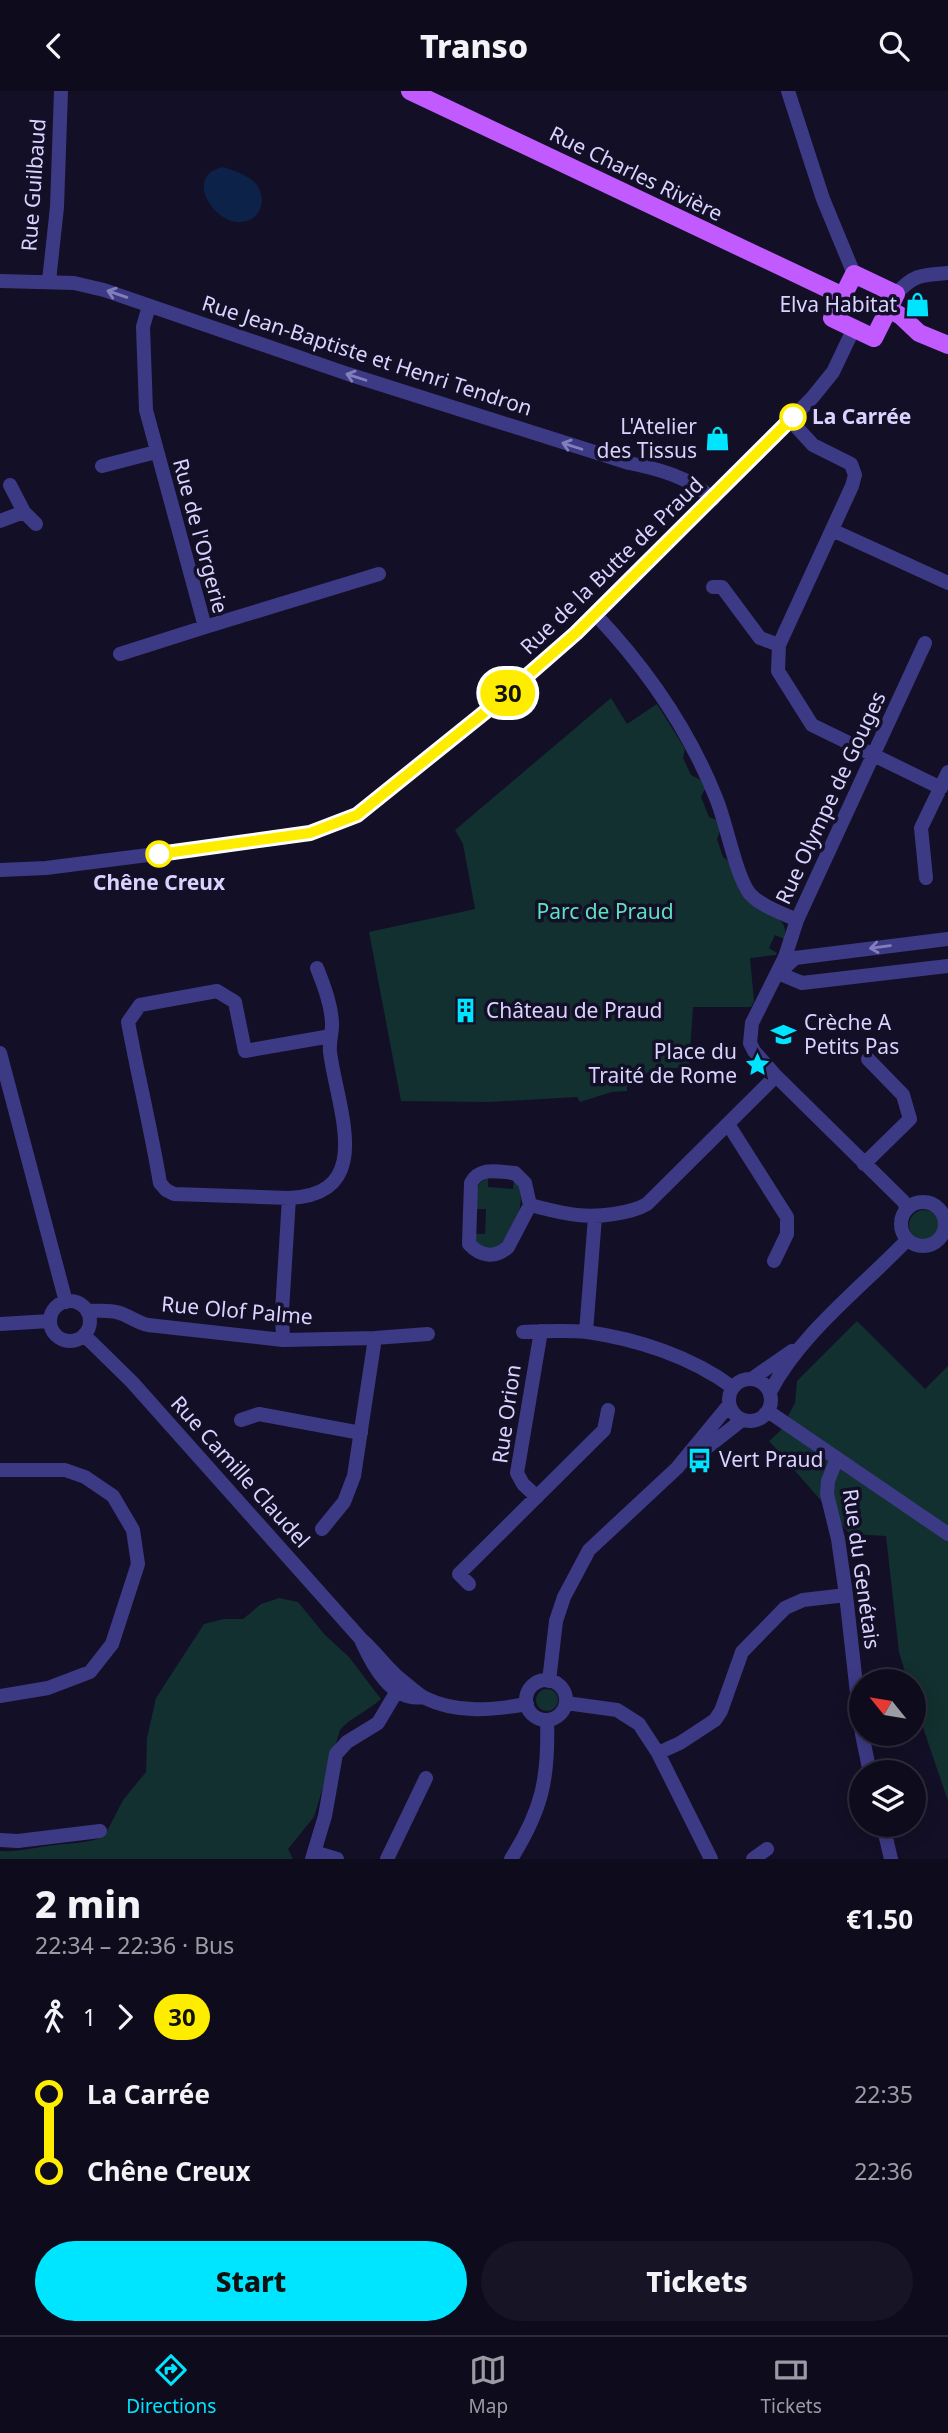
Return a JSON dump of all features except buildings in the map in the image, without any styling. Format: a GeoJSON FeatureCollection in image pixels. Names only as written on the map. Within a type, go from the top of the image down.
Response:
{"type":"FeatureCollection","features":[{"type":"Feature","properties":{"kind":"main road","name":"Rue Charles Rivière"},"geometry":{"type":"LineString","coordinates":[[410,91],[843,296]]}},
{"type":"Feature","properties":{"kind":"main road"},"geometry":{"type":"LineString","coordinates":[[892,302],[874,338],[832,318],[854,274],[892,302],[901,316],[919,333]]}},
{"type":"Feature","properties":{"kind":"main road"},"geometry":{"type":"LineString","coordinates":[[879,327],[919,333],[948,345]]}},
{"type":"Feature","properties":{"kind":"street","name":"Rue Guilbaud"},"geometry":{"type":"LineString","coordinates":[[49,281],[57,207],[61,91]]}},
{"type":"Feature","properties":{"kind":"street"},"geometry":{"type":"LineString","coordinates":[[788,91],[823,199],[854,274]]}},
{"type":"Feature","properties":{"kind":"street"},"geometry":{"type":"LineString","coordinates":[[892,302],[911,279],[948,273]]}},
{"type":"Feature","properties":{"kind":"street","name":"Rue Jean-Baptiste et Henri Tendron"},"geometry":{"type":"LineString","coordinates":[[0,281],[49,281],[94,287],[348,374],[618,460],[661,471],[692,482],[713,499]]}},
{"type":"Feature","properties":{"kind":"street","name":"Rue de l'Orgerie"},"geometry":{"type":"LineString","coordinates":[[120,654],[205,627],[146,409],[143,327],[149,306]]}},
{"type":"Feature","properties":{"kind":"street","name":"Rue de la Butte de Praud"},"geometry":{"type":"LineString","coordinates":[[0,870],[46,868],[281,838],[310,833],[357,815],[490,708],[596,615],[813,398],[833,372],[854,328]]}},
{"type":"Feature","properties":{"kind":"street"},"geometry":{"type":"LineString","coordinates":[[790,420],[813,446],[851,464],[855,479],[779,645],[778,671],[812,725],[941,788]]}},
{"type":"Feature","properties":{"kind":"street","name":"Rue de l'Orgerie"},"geometry":{"type":"LineString","coordinates":[[102,466],[156,452]]}},
{"type":"Feature","properties":{"kind":"street"},"geometry":{"type":"LineString","coordinates":[[9,485],[24,512],[36,524]]}},
{"type":"Feature","properties":{"kind":"street"},"geometry":{"type":"LineString","coordinates":[[0,521],[24,512]]}},
{"type":"Feature","properties":{"kind":"street"},"geometry":{"type":"LineString","coordinates":[[832,530],[948,583]]}},
{"type":"Feature","properties":{"kind":"street"},"geometry":{"type":"LineString","coordinates":[[205,627],[379,574]]}},
{"type":"Feature","properties":{"kind":"street"},"geometry":{"type":"LineString","coordinates":[[713,587],[722,587],[760,638],[779,645]]}},
{"type":"Feature","properties":{"kind":"street"},"geometry":{"type":"LineString","coordinates":[[596,615],[618,638],[654,685],[692,746],[716,799],[747,889],[758,901],[797,920]]}},
{"type":"Feature","properties":{"kind":"street","name":"Rue Olympe de Gouges"},"geometry":{"type":"LineString","coordinates":[[907,1208],[776,1076],[754,1051],[750,1043],[750,1033],[757,1012],[778,973],[797,920],[925,643]]}},
{"type":"Feature","properties":{"kind":"street"},"geometry":{"type":"LineString","coordinates":[[926,878],[921,828],[948,772]]}},
{"type":"Feature","properties":{"kind":"street"},"geometry":{"type":"LineString","coordinates":[[948,939],[795,958],[778,973],[802,983],[948,966]]}},
{"type":"Feature","properties":{"kind":"street"},"geometry":{"type":"LineString","coordinates":[[919,942],[922,969]]}},
{"type":"Feature","properties":{"kind":"street"},"geometry":{"type":"LineString","coordinates":[[317,968],[325,987],[332,1025],[331,1036],[329,1048],[346,1150],[343,1167],[332,1185],[324,1191],[303,1198],[174,1193],[166,1190],[160,1183],[128,1022],[141,1005],[217,991],[234,1002],[245,1051],[331,1036]]}},
{"type":"Feature","properties":{"kind":"street"},"geometry":{"type":"LineString","coordinates":[[0,1052],[6,1103],[66,1302]]}},
{"type":"Feature","properties":{"kind":"street"},"geometry":{"type":"LineString","coordinates":[[864,1164],[910,1119],[903,1095],[868,1059]]}},
{"type":"Feature","properties":{"kind":"street"},"geometry":{"type":"LineString","coordinates":[[530,1205],[576,1216],[595,1217],[631,1211],[647,1203],[776,1076]]}},
{"type":"Feature","properties":{"kind":"street"},"geometry":{"type":"LineString","coordinates":[[728,1124],[787,1217],[787,1234],[774,1261]]}},
{"type":"Feature","properties":{"kind":"street"},"geometry":{"type":"LineString","coordinates":[[484,1171],[515,1173],[525,1183],[530,1205],[508,1247],[502,1252],[496,1255],[481,1253],[469,1244],[471,1183],[475,1176],[484,1171]]}},
{"type":"Feature","properties":{"kind":"street"},"geometry":{"type":"LineString","coordinates":[[283,1340],[282,1311],[289,1198]]}},
{"type":"Feature","properties":{"kind":"street"},"geometry":{"type":"LineString","coordinates":[[921,1201],[944,1205],[946,1224],[943,1245],[923,1246],[907,1240],[901,1224],[907,1208],[921,1201]]}},
{"type":"Feature","properties":{"kind":"street"},"geometry":{"type":"LineString","coordinates":[[586,1332],[595,1217]]}},
{"type":"Feature","properties":{"kind":"street"},"geometry":{"type":"LineString","coordinates":[[769,1392],[802,1345],[907,1240]]}},
{"type":"Feature","properties":{"kind":"street"},"geometry":{"type":"LineString","coordinates":[[66,1302],[78,1303],[87,1311],[90,1323],[84,1335],[76,1340],[64,1339],[54,1332],[50,1321],[54,1309],[66,1302]]}},
{"type":"Feature","properties":{"kind":"street","name":"Rue Olof Palme"},"geometry":{"type":"LineString","coordinates":[[87,1311],[107,1310],[125,1314],[136,1322],[148,1325],[283,1340],[428,1334]]}},
{"type":"Feature","properties":{"kind":"street"},"geometry":{"type":"LineString","coordinates":[[0,1324],[50,1321]]}},
{"type":"Feature","properties":{"kind":"street","name":"Rue Orion"},"geometry":{"type":"LineString","coordinates":[[537,1497],[523,1484],[517,1473],[541,1331]]}},
{"type":"Feature","properties":{"kind":"street"},"geometry":{"type":"LineString","coordinates":[[523,1332],[586,1332],[654,1348],[706,1371],[732,1387]]}},
{"type":"Feature","properties":{"kind":"street","name":"Rue Camille Claudel"},"geometry":{"type":"LineString","coordinates":[[84,1335],[132,1382],[361,1639],[423,1697]]}},
{"type":"Feature","properties":{"kind":"street"},"geometry":{"type":"LineString","coordinates":[[323,1529],[338,1512],[349,1491],[361,1433],[375,1338]]}},
{"type":"Feature","properties":{"kind":"street"},"geometry":{"type":"LineString","coordinates":[[752,1378],[763,1383],[769,1392],[770,1405],[765,1414],[755,1420],[742,1420],[735,1416],[729,1405],[732,1387],[741,1380],[752,1378],[802,1345]]}},
{"type":"Feature","properties":{"kind":"street"},"geometry":{"type":"LineString","coordinates":[[549,1681],[556,1621],[576,1570],[589,1550],[677,1468],[729,1405]]}},
{"type":"Feature","properties":{"kind":"street"},"geometry":{"type":"LineString","coordinates":[[468,1584],[459,1574],[604,1430],[608,1410]]}},
{"type":"Feature","properties":{"kind":"street"},"geometry":{"type":"LineString","coordinates":[[241,1420],[259,1414],[361,1433]]}},
{"type":"Feature","properties":{"kind":"street"},"geometry":{"type":"LineString","coordinates":[[765,1414],[772,1414],[948,1534]]}},
{"type":"Feature","properties":{"kind":"street"},"geometry":{"type":"LineString","coordinates":[[677,1468],[696,1457],[742,1420]]}},
{"type":"Feature","properties":{"kind":"street","name":"Rue du Genétais"},"geometry":{"type":"LineString","coordinates":[[837,1458],[828,1481],[827,1494],[838,1538],[854,1669]]}},
{"type":"Feature","properties":{"kind":"street"},"geometry":{"type":"LineString","coordinates":[[0,1470],[65,1470],[85,1477],[113,1496],[133,1530],[138,1564],[112,1644],[90,1672],[48,1688],[0,1696]]}},
{"type":"Feature","properties":{"kind":"street"},"geometry":{"type":"LineString","coordinates":[[658,1753],[680,1743],[715,1720],[721,1711],[742,1652],[785,1608],[803,1600],[846,1595]]}},
{"type":"Feature","properties":{"kind":"street","name":"Rue Camille Claudel"},"geometry":{"type":"LineString","coordinates":[[361,1639],[369,1658],[391,1687],[413,1699],[423,1697],[479,1710],[497,1710],[527,1704]]}},
{"type":"Feature","properties":{"kind":"street"},"geometry":{"type":"LineString","coordinates":[[540,1681],[549,1681],[562,1688],[566,1703],[559,1716],[547,1720],[533,1715],[527,1704],[527,1694],[540,1681]]}},
{"type":"Feature","properties":{"kind":"street"},"geometry":{"type":"LineString","coordinates":[[337,1859],[313,1855],[336,1754],[347,1742],[379,1723],[397,1691]]}},
{"type":"Feature","properties":{"kind":"street"},"geometry":{"type":"LineString","coordinates":[[566,1703],[609,1708],[625,1713],[644,1730],[711,1859]]}},
{"type":"Feature","properties":{"kind":"street"},"geometry":{"type":"LineString","coordinates":[[511,1859],[530,1829],[542,1797],[547,1761],[547,1720]]}},
{"type":"Feature","properties":{"kind":"street"},"geometry":{"type":"LineString","coordinates":[[387,1859],[426,1778]]}},
{"type":"Feature","properties":{"kind":"street"},"geometry":{"type":"LineString","coordinates":[[0,1840],[100,1831]]}},
{"type":"Feature","properties":{"kind":"street"},"geometry":{"type":"LineString","coordinates":[[886,1837],[891,1859]]}},
{"type":"Feature","properties":{"kind":"street"},"geometry":{"type":"LineString","coordinates":[[753,1859],[767,1849]]}},
{"type":"Feature","properties":{"kind":"green space","name":"Parc de Praud"},"geometry":{"type":"Polygon","coordinates":[[[611,698],[627,724],[657,704],[685,749],[683,758],[691,775],[701,780],[705,789],[701,797],[709,817],[717,820],[720,831],[717,839],[723,857],[730,862],[739,890],[751,903],[772,914],[783,924],[784,939],[775,935],[769,948],[777,953],[776,955],[750,958],[754,1001],[751,1007],[693,1007],[689,1068],[663,1068],[627,1079],[627,1091],[612,1092],[580,1102],[577,1097],[488,1102],[401,1101],[369,932],[475,909],[463,844],[455,830],[611,698]]]}},
{"type":"Feature","properties":{"kind":"green space"},"geometry":{"type":"Polygon","coordinates":[[[488,1178],[488,1187],[513,1189],[514,1180],[519,1183],[521,1192],[517,1219],[509,1236],[497,1249],[477,1246],[475,1234],[485,1234],[486,1209],[476,1209],[476,1194],[480,1183],[488,1178]]]}},
{"type":"Feature","properties":{"kind":"green space"},"geometry":{"type":"Polygon","coordinates":[[[924,1210],[935,1214],[939,1225],[935,1236],[924,1240],[913,1236],[909,1225],[913,1214],[924,1210]]]}},
{"type":"Feature","properties":{"kind":"green space"},"geometry":{"type":"Polygon","coordinates":[[[857,1321],[925,1389],[948,1366],[948,1801],[926,1736],[926,1669],[904,1669],[899,1652],[886,1536],[850,1534],[769,1441],[780,1431],[795,1403],[797,1381],[857,1321]]]}},
{"type":"Feature","properties":{"kind":"green space"},"geometry":{"type":"Polygon","coordinates":[[[279,1598],[298,1602],[325,1635],[349,1657],[381,1699],[340,1730],[314,1817],[288,1849],[293,1859],[0,1859],[0,1851],[104,1837],[123,1800],[146,1772],[147,1738],[156,1698],[204,1624],[224,1619],[243,1619],[261,1604],[279,1598]]]}},
{"type":"Feature","properties":{"kind":"green space"},"geometry":{"type":"Polygon","coordinates":[[[547,1689],[555,1692],[558,1700],[555,1708],[547,1711],[539,1708],[536,1700],[539,1692],[547,1689]]]}},
{"type":"Feature","properties":{"kind":"water"},"geometry":{"type":"Polygon","coordinates":[[[223,167],[250,179],[260,191],[262,203],[258,213],[249,220],[232,221],[222,216],[207,199],[205,180],[211,172],[223,167]]]}},
{"type":"Feature","properties":{"kind":"bus line","name":"30"},"geometry":{"type":"LineString","coordinates":[[159,854],[310,833],[357,815],[490,708],[596,615],[793,417]]}},
{"type":"Feature","properties":{"kind":"place","name":"Elva Habitat"},"geometry":{"type":"Point","coordinates":[917,305]}},
{"type":"Feature","properties":{"kind":"place","name":"La Carrée"},"geometry":{"type":"Point","coordinates":[793,417]}},
{"type":"Feature","properties":{"kind":"place","name":"L'Atelier des Tissus"},"geometry":{"type":"Point","coordinates":[717,439]}},
{"type":"Feature","properties":{"kind":"place","name":"Chêne Creux"},"geometry":{"type":"Point","coordinates":[159,854]}},
{"type":"Feature","properties":{"kind":"place","name":"Château de Praud"},"geometry":{"type":"Point","coordinates":[466,1011]}},
{"type":"Feature","properties":{"kind":"place","name":"Crèche A Petits Pas"},"geometry":{"type":"Point","coordinates":[784,1035]}},
{"type":"Feature","properties":{"kind":"place","name":"Place du Traité de Rome"},"geometry":{"type":"Point","coordinates":[757,1064]}},
{"type":"Feature","properties":{"kind":"place","name":"Vert Praud"},"geometry":{"type":"Point","coordinates":[699,1460]}}]}
